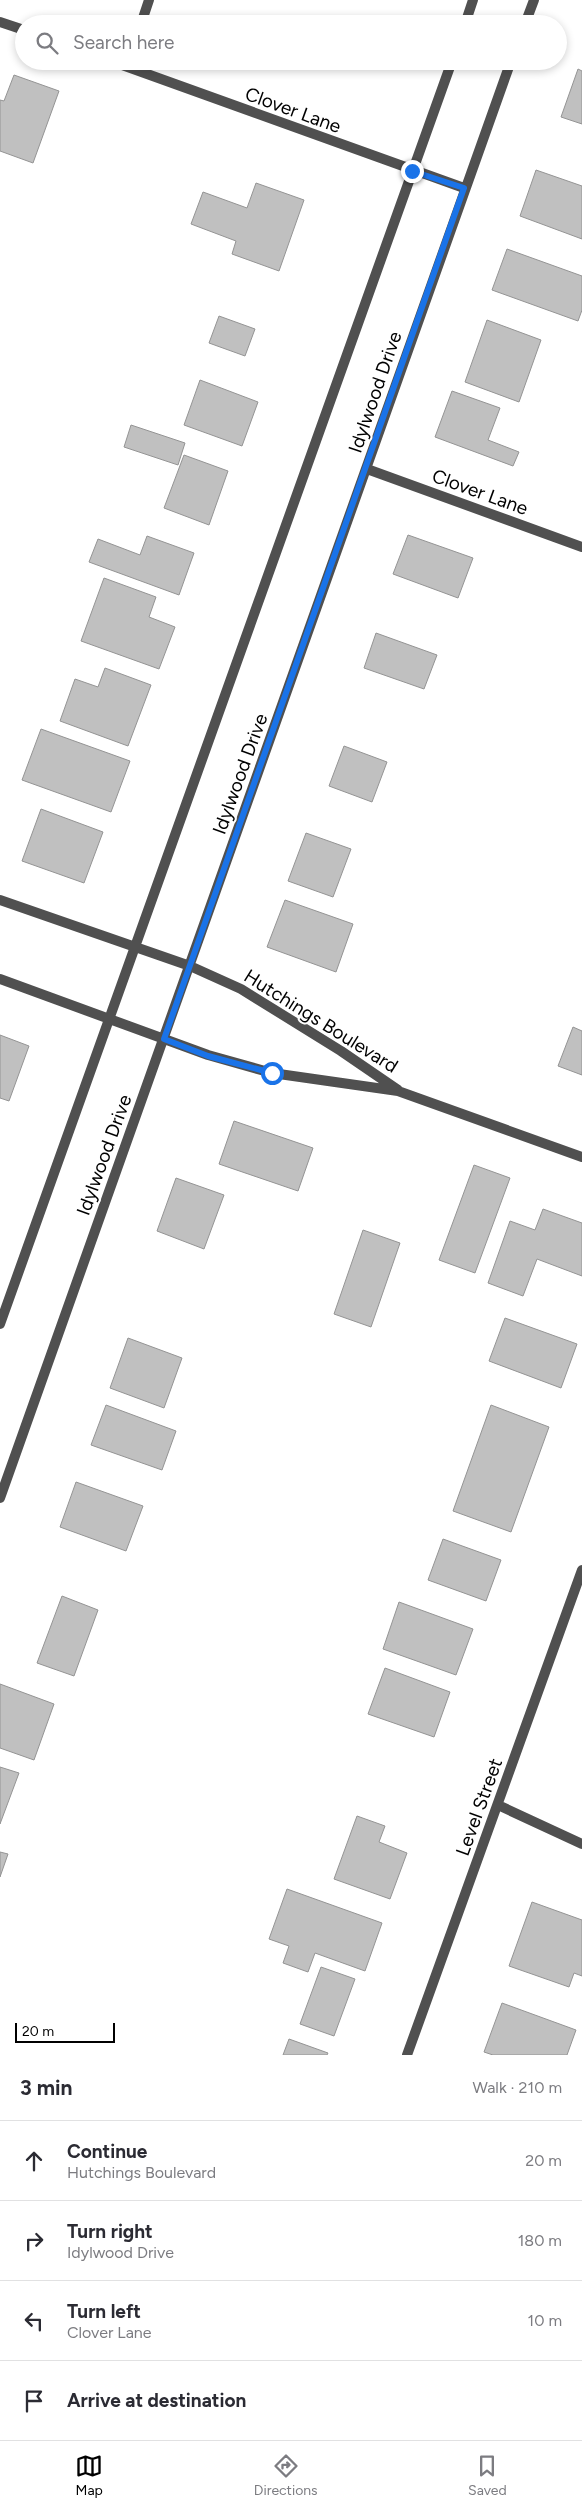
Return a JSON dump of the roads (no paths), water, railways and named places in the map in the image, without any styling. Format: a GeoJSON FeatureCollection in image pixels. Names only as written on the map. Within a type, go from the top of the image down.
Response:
{"type":"FeatureCollection","features":[{"type":"Feature","properties":{"kind":"street"},"geometry":{"type":"LineString","coordinates":[[144,15],[149,0]]}},
{"type":"Feature","properties":{"kind":"street"},"geometry":{"type":"LineString","coordinates":[[468,15],[473,0]]}},
{"type":"Feature","properties":{"kind":"street"},"geometry":{"type":"LineString","coordinates":[[528,15],[534,0]]}},
{"type":"Feature","properties":{"kind":"street"},"geometry":{"type":"LineString","coordinates":[[0,22],[15,27]]}},
{"type":"Feature","properties":{"kind":"street","name":"Clover Lane"},"geometry":{"type":"LineString","coordinates":[[143,70],[412,171],[464,188]]}},
{"type":"Feature","properties":{"kind":"street","name":"Idylwood Drive"},"geometry":{"type":"LineString","coordinates":[[0,1324],[449,70]]}},
{"type":"Feature","properties":{"kind":"street","name":"Idylwood Drive"},"geometry":{"type":"LineString","coordinates":[[0,1498],[367,469],[464,188],[508,70]]}},
{"type":"Feature","properties":{"kind":"street","name":"Clover Lane"},"geometry":{"type":"LineString","coordinates":[[367,469],[582,547]]}},
{"type":"Feature","properties":{"kind":"street","name":"Hutchings Boulevard"},"geometry":{"type":"LineString","coordinates":[[0,900],[135,949],[190,966],[241,989],[282,1012],[398,1091]]}},
{"type":"Feature","properties":{"kind":"street","name":"Hutchings Boulevard"},"geometry":{"type":"LineString","coordinates":[[0,979],[208,1056],[272,1073],[398,1091],[582,1157]]}},
{"type":"Feature","properties":{"kind":"street","name":"Level Street"},"geometry":{"type":"LineString","coordinates":[[407,2055],[582,1570]]}},
{"type":"Feature","properties":{"kind":"street"},"geometry":{"type":"LineString","coordinates":[[498,1805],[582,1844]]}}]}
